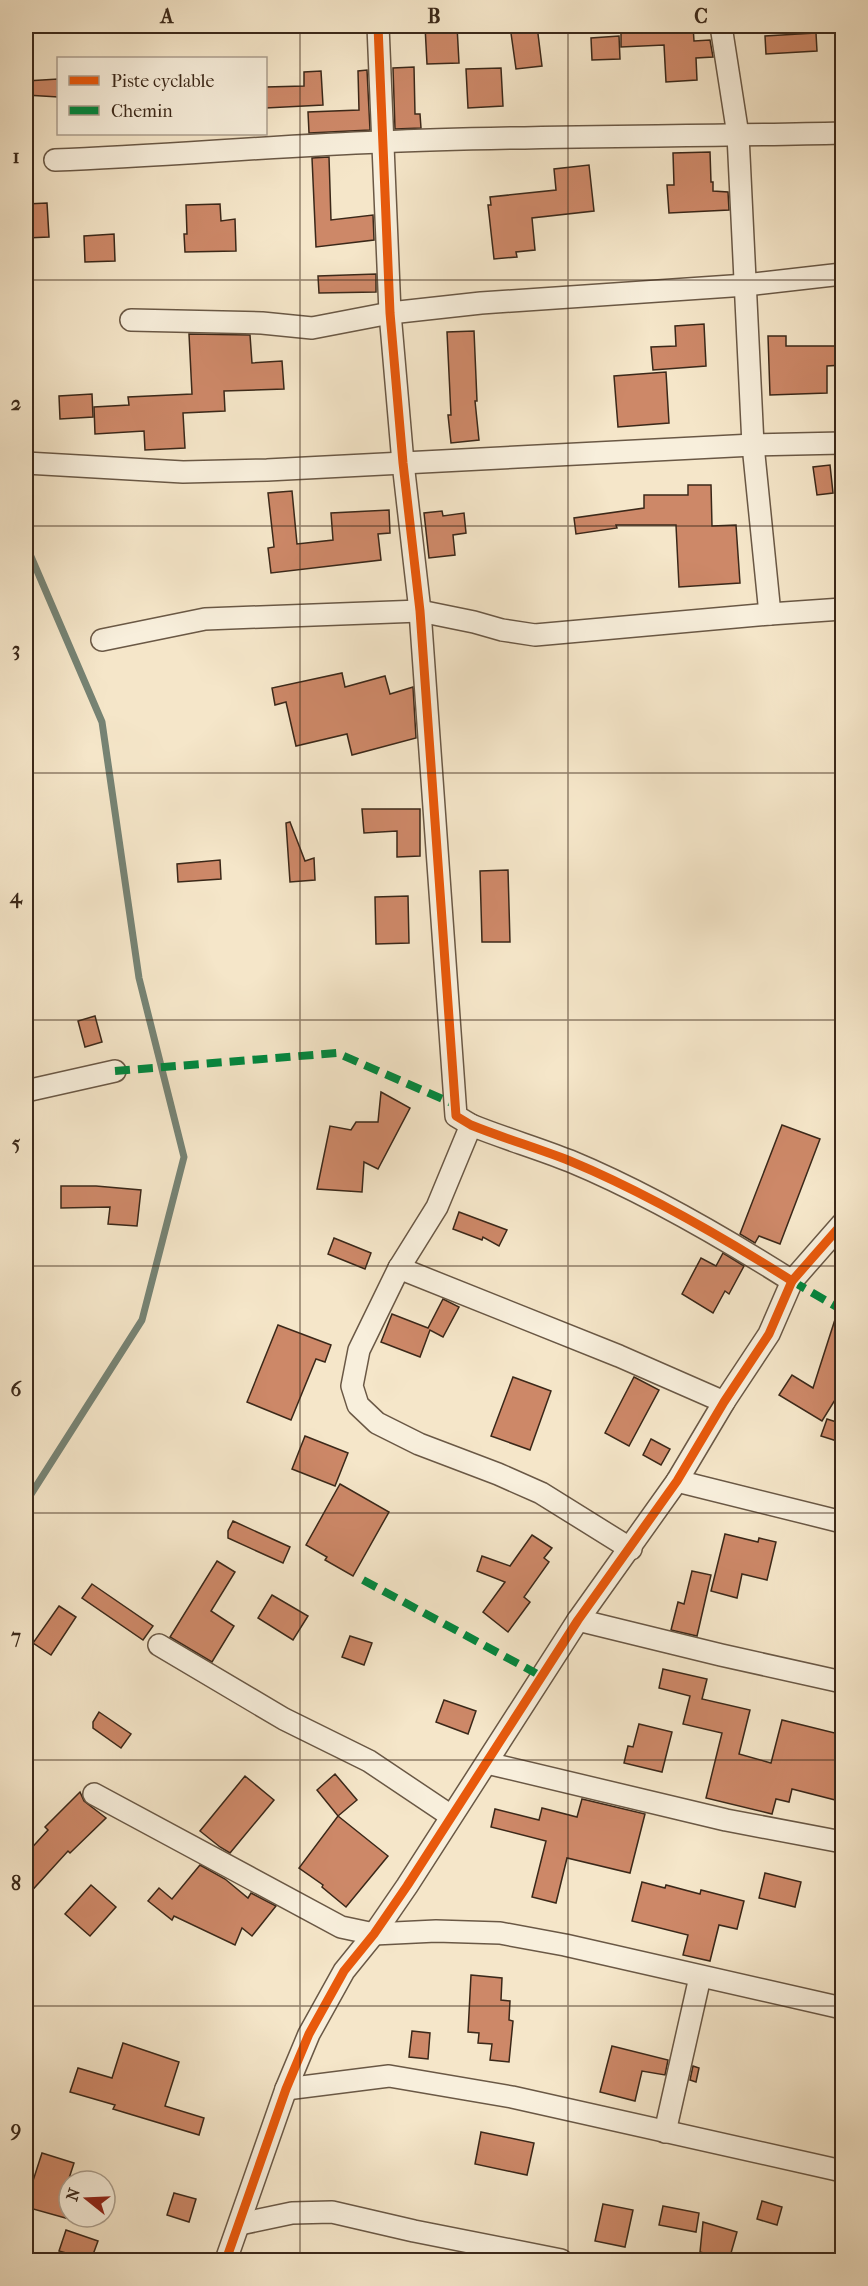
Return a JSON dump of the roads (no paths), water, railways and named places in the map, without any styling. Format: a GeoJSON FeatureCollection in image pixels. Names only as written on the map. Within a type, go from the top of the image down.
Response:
{"type":"FeatureCollection","features":[{"type":"Feature","properties":{"kind":"street"},"geometry":{"type":"LineString","coordinates":[[378,26],[390,313],[403,463],[420,611],[456,1116],[471,1125],[570,1161],[713,1231],[792,1281]]}},
{"type":"Feature","properties":{"kind":"street"},"geometry":{"type":"LineString","coordinates":[[721,26],[738,135],[753,445],[770,614]]}},
{"type":"Feature","properties":{"kind":"street"},"geometry":{"type":"LineString","coordinates":[[55,160],[158,156],[235,149],[382,141],[843,133]]}},
{"type":"Feature","properties":{"kind":"street"},"geometry":{"type":"LineString","coordinates":[[131,320],[262,322],[312,328],[390,313],[482,303],[746,285],[843,274]]}},
{"type":"Feature","properties":{"kind":"street"},"geometry":{"type":"LineString","coordinates":[[26,463],[183,472],[267,470],[753,445],[843,443]]}},
{"type":"Feature","properties":{"kind":"street"},"geometry":{"type":"LineString","coordinates":[[102,640],[205,619],[420,611],[502,630],[535,635],[843,609]]}},
{"type":"Feature","properties":{"kind":"street"},"geometry":{"type":"LineString","coordinates":[[26,1091],[115,1071]]}},
{"type":"Feature","properties":{"kind":"street"},"geometry":{"type":"LineString","coordinates":[[471,1125],[437,1207],[399,1268],[359,1350],[352,1386],[358,1405],[377,1423],[419,1444],[498,1474],[541,1494],[631,1549]]}},
{"type":"Feature","properties":{"kind":"street"},"geometry":{"type":"LineString","coordinates":[[226,2260],[286,2090],[309,2034],[344,1971],[374,1934],[578,1620],[631,1549],[677,1481],[724,1402],[769,1334],[792,1281],[843,1224]]}},
{"type":"Feature","properties":{"kind":"street"},"geometry":{"type":"LineString","coordinates":[[399,1268],[619,1356],[724,1402]]}},
{"type":"Feature","properties":{"kind":"street"},"geometry":{"type":"LineString","coordinates":[[677,1481],[843,1522]]}},
{"type":"Feature","properties":{"kind":"street"},"geometry":{"type":"LineString","coordinates":[[578,1620],[843,1682]]}},
{"type":"Feature","properties":{"kind":"street"},"geometry":{"type":"LineString","coordinates":[[159,1645],[284,1719],[369,1761],[451,1816]]}},
{"type":"Feature","properties":{"kind":"street"},"geometry":{"type":"LineString","coordinates":[[487,1763],[726,1820],[843,1842]]}},
{"type":"Feature","properties":{"kind":"street"},"geometry":{"type":"LineString","coordinates":[[94,1794],[341,1927],[374,1934],[436,1931],[500,1933],[565,1945],[843,2008]]}},
{"type":"Feature","properties":{"kind":"street"},"geometry":{"type":"LineString","coordinates":[[665,2132],[700,1977]]}},
{"type":"Feature","properties":{"kind":"street"},"geometry":{"type":"LineString","coordinates":[[286,2090],[389,2076],[513,2097],[843,2171]]}},
{"type":"Feature","properties":{"kind":"street"},"geometry":{"type":"LineString","coordinates":[[240,2224],[292,2213],[332,2212],[561,2260]]}},
{"type":"Feature","properties":{"kind":"waterway"},"geometry":{"type":"LineString","coordinates":[[26,545],[102,722],[139,978],[184,1157],[142,1320],[26,1502]]}}]}
